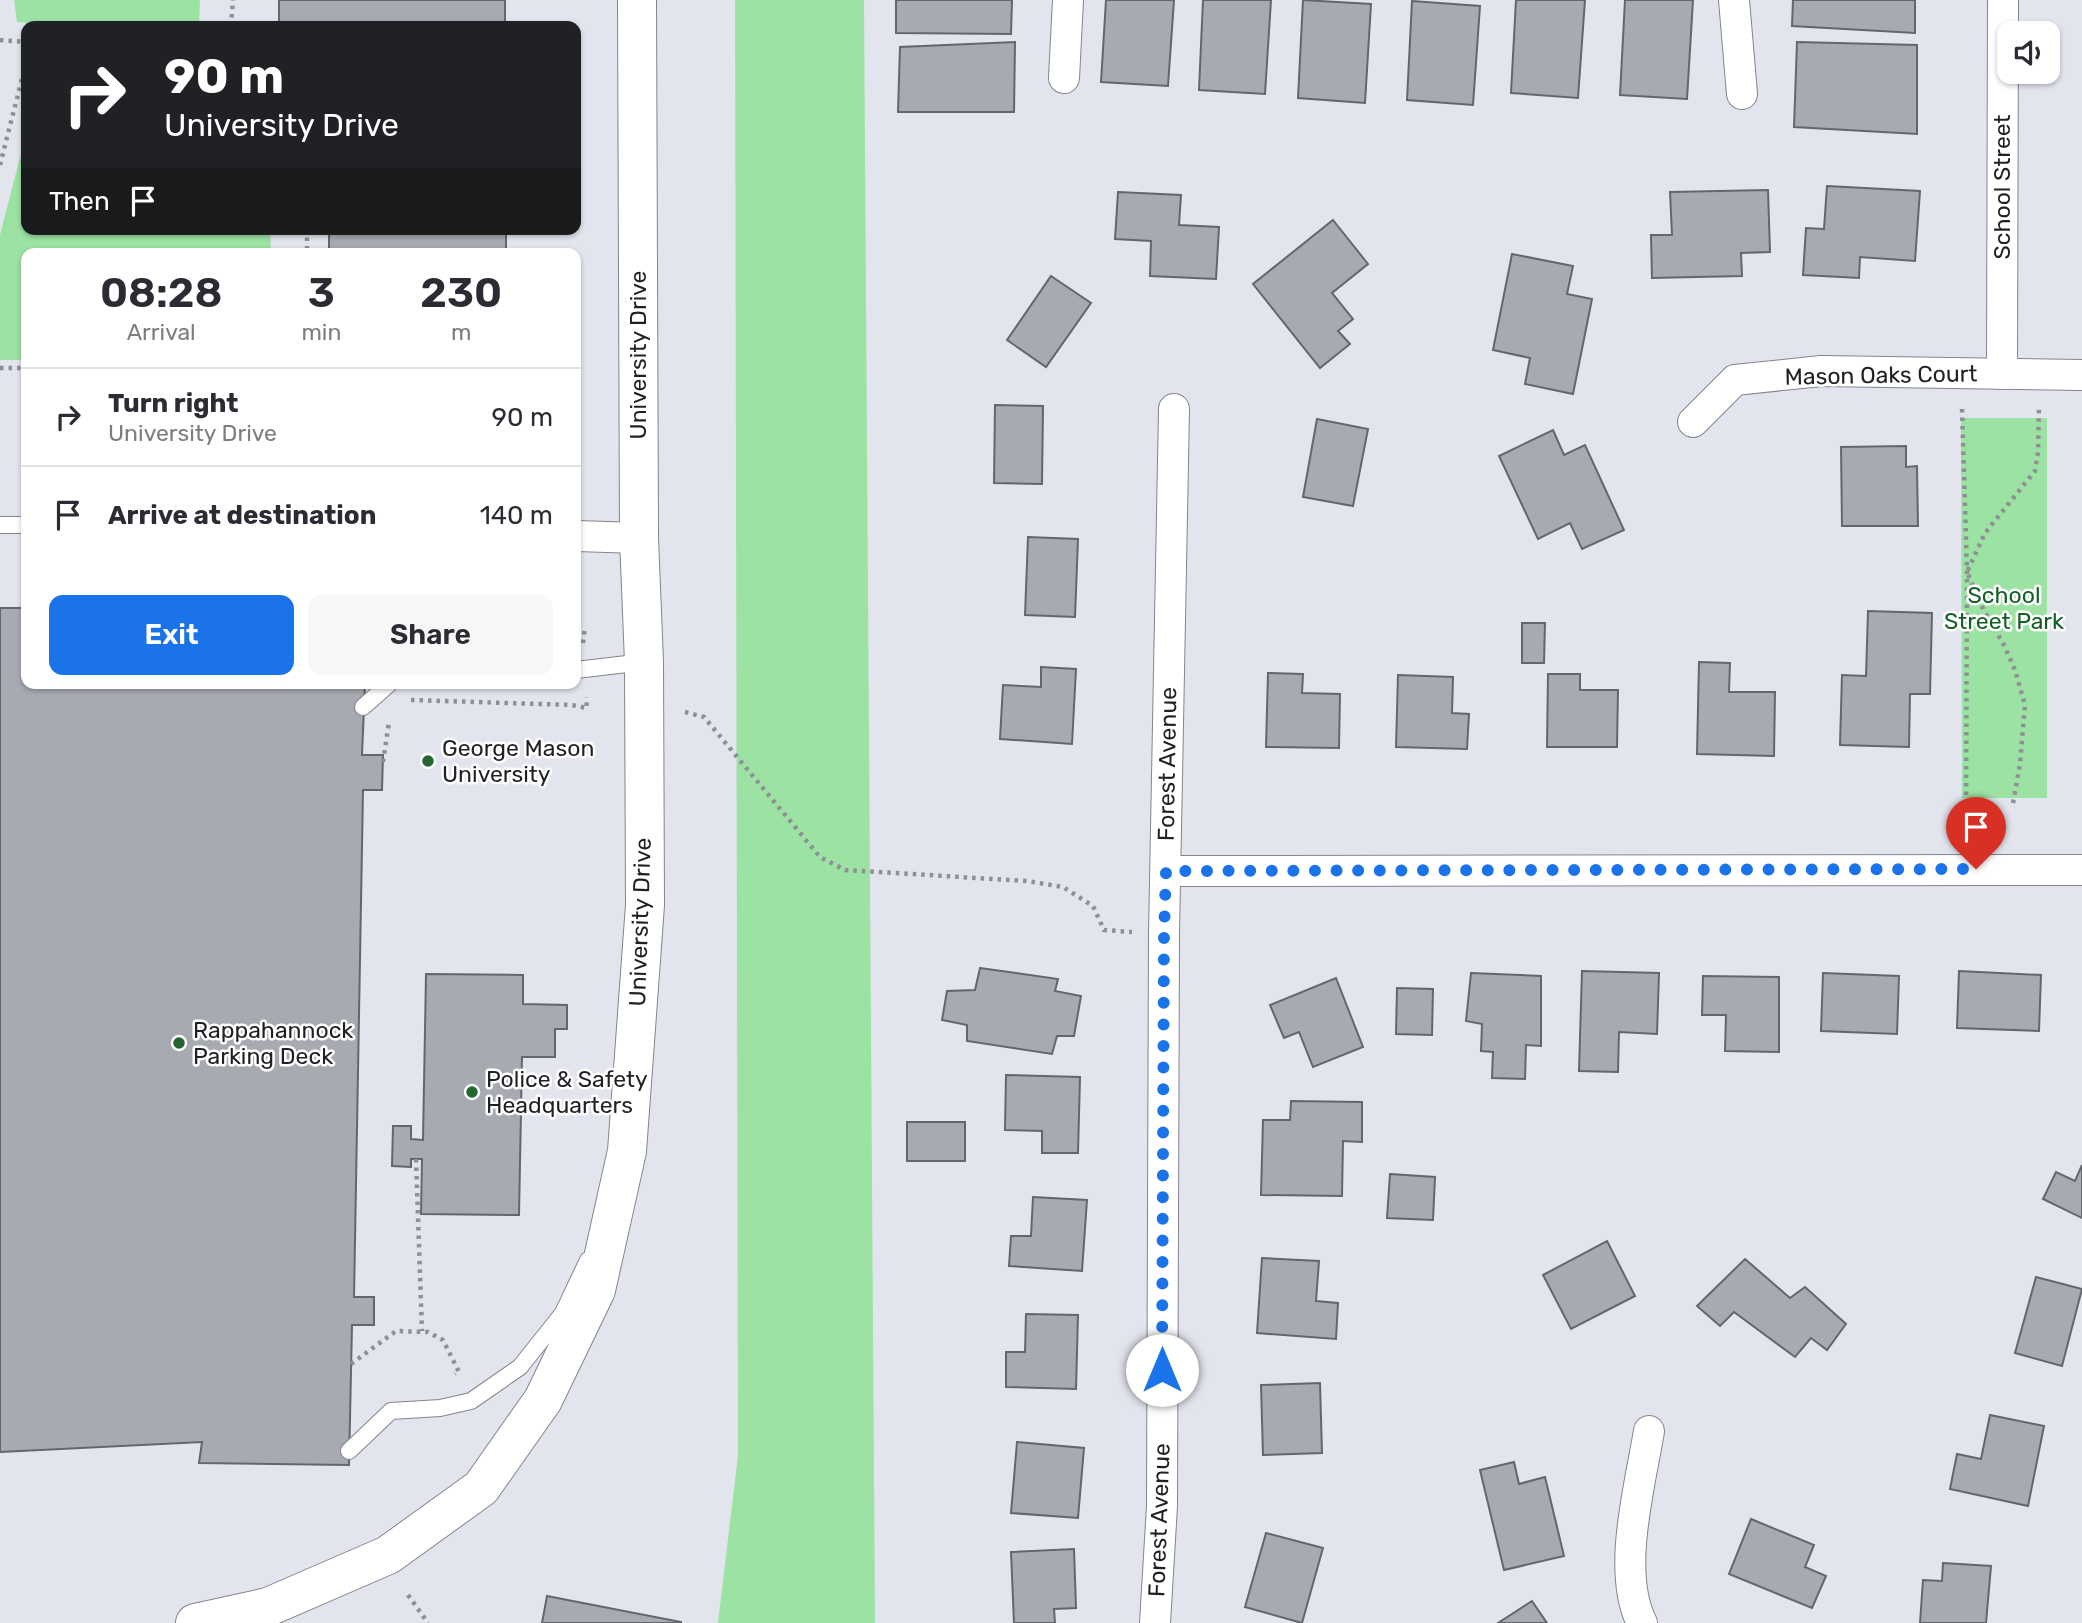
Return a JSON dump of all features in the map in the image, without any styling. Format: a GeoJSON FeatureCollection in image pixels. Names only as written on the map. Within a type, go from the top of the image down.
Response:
{"type":"FeatureCollection","features":[{"type":"Feature","properties":{"kind":"street","name":"University Drive"},"geometry":{"type":"LineString","coordinates":[[195,1623],[268,1606],[388,1555],[481,1488],[543,1400],[596,1290],[627,1151],[645,905],[639,538],[637,0]]}},
{"type":"Feature","properties":{"kind":"street"},"geometry":{"type":"LineString","coordinates":[[1064,78],[1068,0]]}},
{"type":"Feature","properties":{"kind":"street"},"geometry":{"type":"LineString","coordinates":[[1734,0],[1742,94]]}},
{"type":"Feature","properties":{"kind":"street","name":"School Street"},"geometry":{"type":"LineString","coordinates":[[2001,374],[2003,0]]}},
{"type":"Feature","properties":{"kind":"street","name":"Mason Oaks Court"},"geometry":{"type":"LineString","coordinates":[[1693,422],[1735,380],[1821,371],[2082,375]]}},
{"type":"Feature","properties":{"kind":"street","name":"Forest Avenue"},"geometry":{"type":"LineString","coordinates":[[1155,1623],[1162,1506],[1164,934],[1174,409]]}},
{"type":"Feature","properties":{"kind":"street"},"geometry":{"type":"LineString","coordinates":[[581,536],[639,538]]}},
{"type":"Feature","properties":{"kind":"street"},"geometry":{"type":"LineString","coordinates":[[1166,871],[2082,870]]}},
{"type":"Feature","properties":{"kind":"street"},"geometry":{"type":"LineString","coordinates":[[1642,1623],[1630,1586],[1630,1546],[1650,1431]]}},
{"type":"Feature","properties":{"kind":"lane"},"geometry":{"type":"LineString","coordinates":[[0,525],[21,525]]}},
{"type":"Feature","properties":{"kind":"lane"},"geometry":{"type":"LineString","coordinates":[[581,669],[643,662]]}},
{"type":"Feature","properties":{"kind":"lane"},"geometry":{"type":"LineString","coordinates":[[363,707],[383,689]]}},
{"type":"Feature","properties":{"kind":"lane"},"geometry":{"type":"LineString","coordinates":[[349,1451],[391,1411],[440,1408],[471,1401],[520,1367],[563,1313],[616,1202]]}},
{"type":"Feature","properties":{"kind":"path"},"geometry":{"type":"LineString","coordinates":[[231,21],[233,0]]}},
{"type":"Feature","properties":{"kind":"path"},"geometry":{"type":"LineString","coordinates":[[0,40],[21,42]]}},
{"type":"Feature","properties":{"kind":"path"},"geometry":{"type":"LineString","coordinates":[[0,165],[21,83]]}},
{"type":"Feature","properties":{"kind":"path"},"geometry":{"type":"LineString","coordinates":[[0,368],[21,368]]}},
{"type":"Feature","properties":{"kind":"path"},"geometry":{"type":"LineString","coordinates":[[2013,803],[2020,764],[2025,705],[2015,670],[1967,572],[1984,533],[2035,471],[2039,408]]}},
{"type":"Feature","properties":{"kind":"path"},"geometry":{"type":"LineString","coordinates":[[1962,409],[1967,572],[1966,805]]}},
{"type":"Feature","properties":{"kind":"path"},"geometry":{"type":"LineString","coordinates":[[407,700],[572,705],[587,708]]}},
{"type":"Feature","properties":{"kind":"path"},"geometry":{"type":"LineString","coordinates":[[685,712],[704,717],[820,857],[845,870],[1027,881],[1063,887],[1093,906],[1104,930],[1164,934]]}},
{"type":"Feature","properties":{"kind":"path"},"geometry":{"type":"LineString","coordinates":[[416,1159],[422,1331]]}},
{"type":"Feature","properties":{"kind":"path"},"geometry":{"type":"LineString","coordinates":[[351,1364],[396,1331],[422,1331],[443,1340],[459,1372]]}},
{"type":"Feature","properties":{"kind":"path"},"geometry":{"type":"LineString","coordinates":[[408,1595],[428,1623]]}},
{"type":"Feature","properties":{"kind":"green space"},"geometry":{"type":"Polygon","coordinates":[[[14,0],[200,0],[199,21],[17,22],[14,0]]]}},
{"type":"Feature","properties":{"kind":"green space"},"geometry":{"type":"Polygon","coordinates":[[[735,0],[864,0],[875,1623],[718,1623],[738,1455],[735,0]]]}},
{"type":"Feature","properties":{"kind":"green space"},"geometry":{"type":"Polygon","coordinates":[[[21,153],[21,235],[270,235],[271,248],[21,248],[21,360],[0,360],[0,235],[21,153]]]}},
{"type":"Feature","properties":{"kind":"green space","name":"School Street Park"},"geometry":{"type":"Polygon","coordinates":[[[1961,418],[2047,418],[2047,798],[1962,798],[1961,418]]]}},
{"type":"Feature","properties":{"kind":"building"},"geometry":{"type":"Polygon","coordinates":[[[279,0],[505,0],[505,21],[279,21],[279,0]]]}},
{"type":"Feature","properties":{"kind":"building"},"geometry":{"type":"Polygon","coordinates":[[[896,0],[1012,0],[1011,34],[896,33],[896,0]]]}},
{"type":"Feature","properties":{"kind":"building"},"geometry":{"type":"Polygon","coordinates":[[[1106,0],[1174,0],[1168,86],[1101,82],[1106,0]]]}},
{"type":"Feature","properties":{"kind":"building"},"geometry":{"type":"Polygon","coordinates":[[[1203,0],[1271,0],[1265,94],[1199,90],[1203,0]]]}},
{"type":"Feature","properties":{"kind":"building"},"geometry":{"type":"Polygon","coordinates":[[[1303,0],[1371,4],[1365,103],[1298,98],[1303,0]]]}},
{"type":"Feature","properties":{"kind":"building"},"geometry":{"type":"Polygon","coordinates":[[[1516,0],[1585,0],[1578,98],[1511,93],[1516,0]]]}},
{"type":"Feature","properties":{"kind":"building"},"geometry":{"type":"Polygon","coordinates":[[[1625,0],[1693,0],[1687,99],[1620,95],[1625,0]]]}},
{"type":"Feature","properties":{"kind":"building"},"geometry":{"type":"Polygon","coordinates":[[[1793,0],[1915,0],[1915,33],[1792,26],[1793,0]]]}},
{"type":"Feature","properties":{"kind":"building"},"geometry":{"type":"Polygon","coordinates":[[[1412,1],[1480,6],[1473,105],[1407,100],[1412,1]]]}},
{"type":"Feature","properties":{"kind":"building"},"geometry":{"type":"Polygon","coordinates":[[[1015,42],[1014,112],[898,112],[900,47],[1015,42]]]}},
{"type":"Feature","properties":{"kind":"building"},"geometry":{"type":"Polygon","coordinates":[[[1797,42],[1917,45],[1917,134],[1794,127],[1797,42]]]}},
{"type":"Feature","properties":{"kind":"building"},"geometry":{"type":"Polygon","coordinates":[[[1827,186],[1920,191],[1915,261],[1860,257],[1859,278],[1803,275],[1806,228],[1824,229],[1827,186]]]}},
{"type":"Feature","properties":{"kind":"building"},"geometry":{"type":"Polygon","coordinates":[[[1768,190],[1770,252],[1741,253],[1742,276],[1652,278],[1651,235],[1672,235],[1670,192],[1768,190]]]}},
{"type":"Feature","properties":{"kind":"building"},"geometry":{"type":"Polygon","coordinates":[[[1118,192],[1181,195],[1179,225],[1219,227],[1216,279],[1150,276],[1151,241],[1115,239],[1118,192]]]}},
{"type":"Feature","properties":{"kind":"building"},"geometry":{"type":"Polygon","coordinates":[[[1333,220],[1368,264],[1332,293],[1353,319],[1338,331],[1350,344],[1320,368],[1253,284],[1333,220]]]}},
{"type":"Feature","properties":{"kind":"building"},"geometry":{"type":"Polygon","coordinates":[[[329,235],[506,235],[506,248],[329,248],[329,235]]]}},
{"type":"Feature","properties":{"kind":"building"},"geometry":{"type":"Polygon","coordinates":[[[1512,254],[1573,266],[1567,294],[1592,299],[1573,394],[1525,384],[1530,358],[1493,350],[1512,254]]]}},
{"type":"Feature","properties":{"kind":"building"},"geometry":{"type":"Polygon","coordinates":[[[1051,276],[1091,303],[1046,367],[1007,340],[1051,276]]]}},
{"type":"Feature","properties":{"kind":"building"},"geometry":{"type":"Polygon","coordinates":[[[995,405],[1043,406],[1042,484],[994,483],[995,405]]]}},
{"type":"Feature","properties":{"kind":"building"},"geometry":{"type":"Polygon","coordinates":[[[1317,419],[1368,429],[1353,506],[1303,497],[1317,419]]]}},
{"type":"Feature","properties":{"kind":"building"},"geometry":{"type":"Polygon","coordinates":[[[1553,430],[1564,455],[1585,445],[1624,530],[1582,549],[1570,523],[1538,539],[1499,456],[1553,430]]]}},
{"type":"Feature","properties":{"kind":"building"},"geometry":{"type":"Polygon","coordinates":[[[1906,446],[1906,467],[1917,466],[1918,526],[1842,526],[1841,447],[1906,446]]]}},
{"type":"Feature","properties":{"kind":"building"},"geometry":{"type":"Polygon","coordinates":[[[1028,537],[1078,539],[1075,617],[1025,615],[1028,537]]]}},
{"type":"Feature","properties":{"kind":"building","name":"Rappahannock Parking Deck"},"geometry":{"type":"Polygon","coordinates":[[[0,608],[21,608],[21,689],[365,689],[362,755],[383,755],[382,790],[363,790],[354,1297],[374,1297],[374,1325],[352,1325],[349,1465],[199,1463],[202,1442],[0,1452],[0,608]]]}},
{"type":"Feature","properties":{"kind":"building"},"geometry":{"type":"Polygon","coordinates":[[[1868,611],[1932,613],[1930,694],[1910,694],[1909,747],[1840,745],[1842,675],[1866,676],[1868,611]]]}},
{"type":"Feature","properties":{"kind":"building"},"geometry":{"type":"Polygon","coordinates":[[[1522,623],[1545,623],[1544,663],[1522,663],[1522,623]]]}},
{"type":"Feature","properties":{"kind":"building"},"geometry":{"type":"Polygon","coordinates":[[[1699,662],[1730,663],[1729,692],[1775,692],[1774,756],[1697,754],[1699,662]]]}},
{"type":"Feature","properties":{"kind":"building"},"geometry":{"type":"Polygon","coordinates":[[[1041,667],[1076,669],[1072,744],[1000,739],[1003,685],[1041,687],[1041,667]]]}},
{"type":"Feature","properties":{"kind":"building"},"geometry":{"type":"Polygon","coordinates":[[[1268,673],[1303,674],[1302,693],[1340,694],[1339,748],[1266,747],[1268,673]]]}},
{"type":"Feature","properties":{"kind":"building"},"geometry":{"type":"Polygon","coordinates":[[[1548,674],[1580,674],[1580,690],[1618,690],[1617,747],[1547,747],[1548,674]]]}},
{"type":"Feature","properties":{"kind":"building"},"geometry":{"type":"Polygon","coordinates":[[[1398,675],[1453,677],[1452,713],[1469,714],[1467,749],[1396,747],[1398,675]]]}},
{"type":"Feature","properties":{"kind":"building"},"geometry":{"type":"Polygon","coordinates":[[[980,968],[1058,979],[1055,991],[1081,996],[1074,1036],[1057,1036],[1052,1054],[967,1041],[967,1025],[942,1020],[947,991],[975,990],[980,968]]]}},
{"type":"Feature","properties":{"kind":"building"},"geometry":{"type":"Polygon","coordinates":[[[1582,971],[1659,973],[1657,1034],[1619,1032],[1618,1072],[1579,1071],[1582,971]]]}},
{"type":"Feature","properties":{"kind":"building"},"geometry":{"type":"Polygon","coordinates":[[[1959,971],[2041,975],[2039,1031],[1957,1028],[1959,971]]]}},
{"type":"Feature","properties":{"kind":"building"},"geometry":{"type":"Polygon","coordinates":[[[1471,973],[1541,976],[1541,1046],[1526,1045],[1525,1079],[1492,1078],[1493,1052],[1481,1051],[1482,1024],[1466,1021],[1471,973]]]}},
{"type":"Feature","properties":{"kind":"building"},"geometry":{"type":"Polygon","coordinates":[[[1823,973],[1899,976],[1897,1034],[1821,1031],[1823,973]]]}},
{"type":"Feature","properties":{"kind":"building","name":"Police & Safety Headquarters"},"geometry":{"type":"Polygon","coordinates":[[[426,974],[523,975],[523,1004],[567,1005],[567,1029],[555,1029],[555,1057],[522,1057],[519,1215],[421,1214],[422,1159],[411,1159],[411,1167],[392,1166],[393,1126],[411,1126],[411,1139],[423,1140],[426,974]]]}},
{"type":"Feature","properties":{"kind":"building"},"geometry":{"type":"Polygon","coordinates":[[[1703,976],[1779,977],[1779,1052],[1725,1051],[1726,1015],[1702,1015],[1703,976]]]}},
{"type":"Feature","properties":{"kind":"building"},"geometry":{"type":"Polygon","coordinates":[[[1336,978],[1363,1047],[1313,1067],[1299,1032],[1284,1038],[1270,1005],[1336,978]]]}},
{"type":"Feature","properties":{"kind":"building"},"geometry":{"type":"Polygon","coordinates":[[[1397,988],[1433,989],[1432,1035],[1396,1034],[1397,988]]]}},
{"type":"Feature","properties":{"kind":"building"},"geometry":{"type":"Polygon","coordinates":[[[1006,1075],[1080,1077],[1078,1153],[1042,1153],[1042,1131],[1005,1130],[1006,1075]]]}},
{"type":"Feature","properties":{"kind":"building"},"geometry":{"type":"Polygon","coordinates":[[[1291,1101],[1362,1102],[1362,1142],[1343,1141],[1342,1196],[1261,1195],[1263,1120],[1290,1120],[1291,1101]]]}},
{"type":"Feature","properties":{"kind":"building"},"geometry":{"type":"Polygon","coordinates":[[[907,1122],[965,1122],[965,1161],[907,1161],[907,1122]]]}},
{"type":"Feature","properties":{"kind":"building"},"geometry":{"type":"Polygon","coordinates":[[[2082,1165],[2082,1218],[2043,1199],[2056,1172],[2075,1181],[2082,1165]]]}},
{"type":"Feature","properties":{"kind":"building"},"geometry":{"type":"Polygon","coordinates":[[[1390,1174],[1435,1177],[1433,1220],[1387,1218],[1390,1174]]]}},
{"type":"Feature","properties":{"kind":"building"},"geometry":{"type":"Polygon","coordinates":[[[1033,1197],[1087,1200],[1082,1271],[1009,1266],[1011,1236],[1031,1236],[1033,1197]]]}},
{"type":"Feature","properties":{"kind":"building"},"geometry":{"type":"Polygon","coordinates":[[[1607,1241],[1635,1296],[1571,1329],[1543,1275],[1607,1241]]]}},
{"type":"Feature","properties":{"kind":"building"},"geometry":{"type":"Polygon","coordinates":[[[1262,1258],[1319,1261],[1316,1301],[1338,1303],[1336,1339],[1257,1333],[1262,1258]]]}},
{"type":"Feature","properties":{"kind":"building"},"geometry":{"type":"Polygon","coordinates":[[[1745,1259],[1790,1298],[1805,1287],[1846,1324],[1827,1350],[1811,1338],[1795,1357],[1734,1312],[1720,1326],[1697,1306],[1745,1259]]]}},
{"type":"Feature","properties":{"kind":"building"},"geometry":{"type":"Polygon","coordinates":[[[2036,1277],[2082,1289],[2062,1366],[2015,1353],[2036,1277]]]}},
{"type":"Feature","properties":{"kind":"building"},"geometry":{"type":"Polygon","coordinates":[[[1026,1314],[1078,1315],[1076,1389],[1006,1387],[1006,1352],[1025,1352],[1026,1314]]]}},
{"type":"Feature","properties":{"kind":"building"},"geometry":{"type":"Polygon","coordinates":[[[1320,1383],[1322,1453],[1263,1455],[1261,1385],[1320,1383]]]}},
{"type":"Feature","properties":{"kind":"building"},"geometry":{"type":"Polygon","coordinates":[[[1990,1415],[2044,1426],[2028,1506],[1950,1489],[1957,1454],[1981,1459],[1990,1415]]]}},
{"type":"Feature","properties":{"kind":"building"},"geometry":{"type":"Polygon","coordinates":[[[1017,1442],[1084,1448],[1078,1518],[1011,1513],[1017,1442]]]}},
{"type":"Feature","properties":{"kind":"building"},"geometry":{"type":"Polygon","coordinates":[[[1514,1462],[1519,1484],[1545,1477],[1564,1556],[1504,1570],[1480,1470],[1514,1462]]]}},
{"type":"Feature","properties":{"kind":"building"},"geometry":{"type":"Polygon","coordinates":[[[1751,1519],[1814,1545],[1805,1567],[1826,1576],[1812,1608],[1729,1574],[1751,1519]]]}},
{"type":"Feature","properties":{"kind":"building"},"geometry":{"type":"Polygon","coordinates":[[[1266,1533],[1323,1548],[1302,1623],[1245,1607],[1266,1533]]]}},
{"type":"Feature","properties":{"kind":"building"},"geometry":{"type":"Polygon","coordinates":[[[1074,1549],[1076,1608],[1054,1609],[1055,1623],[1014,1623],[1011,1552],[1074,1549]]]}},
{"type":"Feature","properties":{"kind":"building"},"geometry":{"type":"Polygon","coordinates":[[[1943,1563],[1991,1566],[1986,1623],[1920,1623],[1923,1580],[1942,1581],[1943,1563]]]}},
{"type":"Feature","properties":{"kind":"building"},"geometry":{"type":"Polygon","coordinates":[[[547,1596],[681,1622],[681,1623],[542,1623],[547,1596]]]}},
{"type":"Feature","properties":{"kind":"building"},"geometry":{"type":"Polygon","coordinates":[[[1532,1601],[1547,1623],[1498,1623],[1532,1601]]]}},
{"type":"Feature","properties":{"kind":"place","name":"George Mason University"},"geometry":{"type":"Point","coordinates":[428,761]}},
{"type":"Feature","properties":{"kind":"place","name":"Rappahannock Parking Deck"},"geometry":{"type":"Point","coordinates":[179,1043]}},
{"type":"Feature","properties":{"kind":"place","name":"Police & Safety Headquarters"},"geometry":{"type":"Point","coordinates":[472,1092]}},
{"type":"Feature","properties":{"kind":"route"},"geometry":{"type":"LineString","coordinates":[[1162,1370],[1166,871],[1976,869]]}}]}
